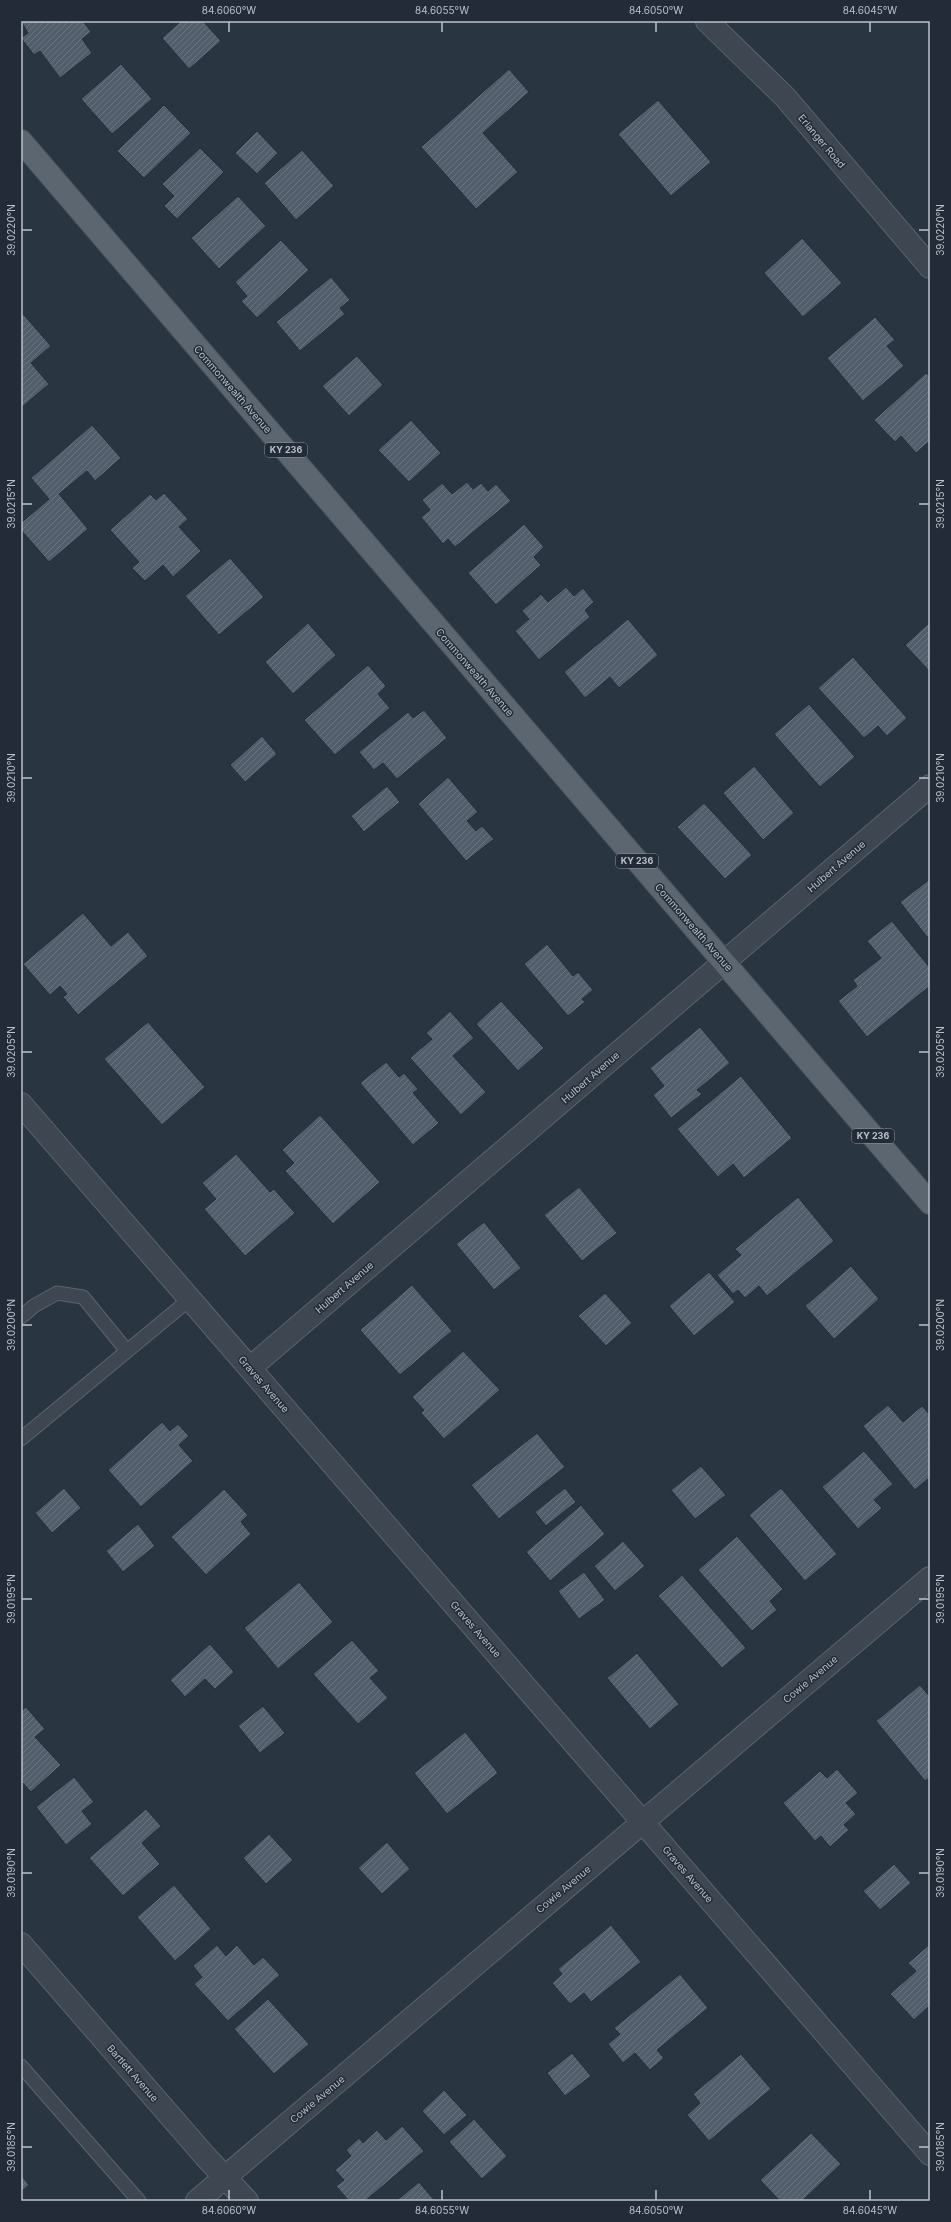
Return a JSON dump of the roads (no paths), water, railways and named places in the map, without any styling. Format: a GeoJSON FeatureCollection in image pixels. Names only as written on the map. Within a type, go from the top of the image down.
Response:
{"type":"FeatureCollection","features":[{"type":"Feature","properties":{"kind":"main road","name":"Commonwealth Avenue"},"geometry":{"type":"LineString","coordinates":[[21,141],[930,1203]]}},
{"type":"Feature","properties":{"kind":"street","name":"Erlanger Road"},"geometry":{"type":"LineString","coordinates":[[707,21],[785,97],[930,267]]}},
{"type":"Feature","properties":{"kind":"street","name":"Hulbert Avenue"},"geometry":{"type":"LineString","coordinates":[[250,1368],[930,786]]}},
{"type":"Feature","properties":{"kind":"street","name":"Graves Avenue"},"geometry":{"type":"LineString","coordinates":[[21,1104],[930,2154]]}},
{"type":"Feature","properties":{"kind":"street","name":"Cowie Avenue"},"geometry":{"type":"LineString","coordinates":[[197,2201],[930,1578]]}},
{"type":"Feature","properties":{"kind":"street","name":"Bartlett Avenue"},"geometry":{"type":"LineString","coordinates":[[21,1944],[205,2156],[226,2176],[247,2201]]}},
{"type":"Feature","properties":{"kind":"lane"},"geometry":{"type":"LineString","coordinates":[[21,1317],[34,1306],[58,1293],[83,1297],[127,1351]]}},
{"type":"Feature","properties":{"kind":"lane"},"geometry":{"type":"LineString","coordinates":[[21,1439],[190,1299]]}},
{"type":"Feature","properties":{"kind":"lane"},"geometry":{"type":"LineString","coordinates":[[21,2066],[139,2201]]}}]}
